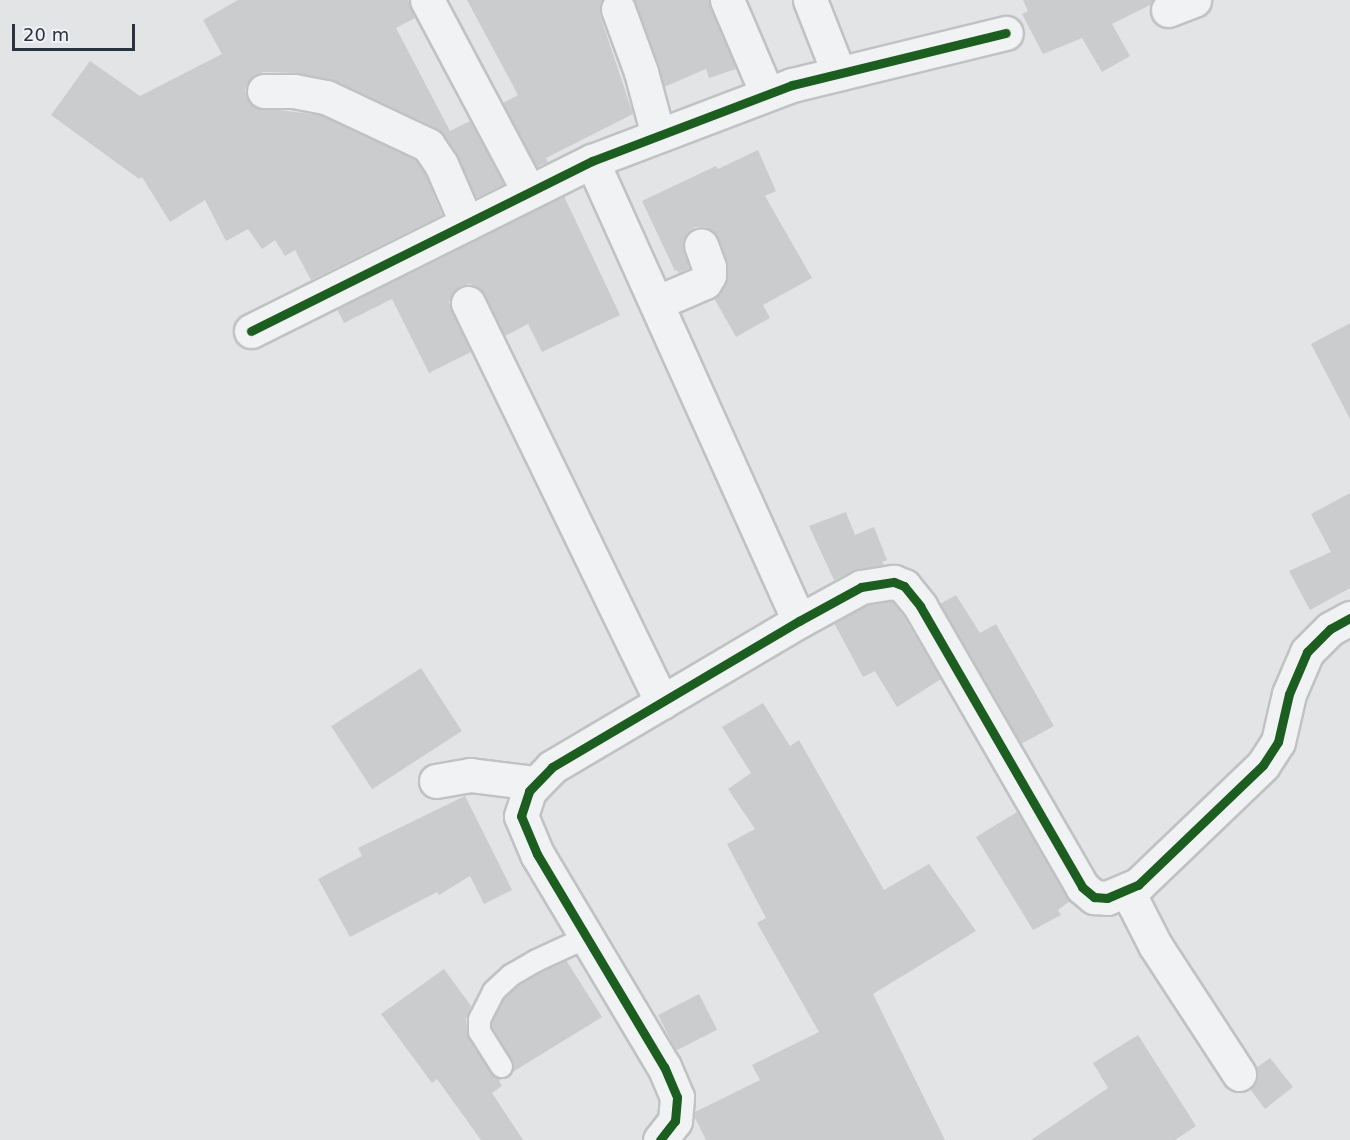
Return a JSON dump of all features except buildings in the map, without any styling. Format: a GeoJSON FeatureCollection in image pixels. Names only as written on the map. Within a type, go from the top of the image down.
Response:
{"type":"FeatureCollection","features":[{"type":"Feature","properties":{"kind":"street"},"geometry":{"type":"LineString","coordinates":[[427,0],[529,192]]}},
{"type":"Feature","properties":{"kind":"street"},"geometry":{"type":"LineString","coordinates":[[727,0],[767,94]]}},
{"type":"Feature","properties":{"kind":"street"},"geometry":{"type":"LineString","coordinates":[[810,0],[839,74]]}},
{"type":"Feature","properties":{"kind":"street"},"geometry":{"type":"LineString","coordinates":[[618,9],[641,72],[658,135]]}},
{"type":"Feature","properties":{"kind":"street"},"geometry":{"type":"LineString","coordinates":[[251,331],[592,161],[792,85],[1006,33]]}},
{"type":"Feature","properties":{"kind":"street"},"geometry":{"type":"LineString","coordinates":[[264,91],[294,91],[326,97],[428,145],[441,164],[467,224]]}},
{"type":"Feature","properties":{"kind":"street"},"geometry":{"type":"LineString","coordinates":[[592,161],[799,621]]}},
{"type":"Feature","properties":{"kind":"street"},"geometry":{"type":"LineString","coordinates":[[656,303],[705,282],[709,275],[709,267],[701,244]]}},
{"type":"Feature","properties":{"kind":"street"},"geometry":{"type":"LineString","coordinates":[[468,303],[662,702]]}},
{"type":"Feature","properties":{"kind":"street"},"geometry":{"type":"LineString","coordinates":[[674,1134],[677,1097],[664,1067],[537,854],[521,816],[529,790],[552,767],[799,621],[861,587],[884,581],[904,586],[920,606],[1082,887],[1094,897],[1107,898],[1138,885],[1263,765],[1278,742],[1289,694],[1307,652],[1330,629],[1350,618]]}},
{"type":"Feature","properties":{"kind":"street"},"geometry":{"type":"LineString","coordinates":[[436,781],[470,775],[534,783]]}},
{"type":"Feature","properties":{"kind":"street"},"geometry":{"type":"LineString","coordinates":[[1128,890],[1155,945],[1239,1074]]}},
{"type":"Feature","properties":{"kind":"lane"},"geometry":{"type":"LineString","coordinates":[[501,1066],[479,1031],[479,1019],[493,991],[510,975],[586,937]]}},
{"type":"Feature","properties":{"kind":"cycle path"},"geometry":{"type":"LineString","coordinates":[[251,331],[592,161],[792,85],[1006,33]]}},
{"type":"Feature","properties":{"kind":"cycle path"},"geometry":{"type":"LineString","coordinates":[[660,1140],[675,1121],[677,1097],[664,1067],[537,854],[521,816],[529,791],[552,767],[799,621],[861,587],[894,582],[904,586],[920,606],[1082,887],[1094,897],[1107,898],[1138,885],[1263,765],[1278,742],[1289,694],[1307,652],[1330,629],[1350,618]]}}]}
